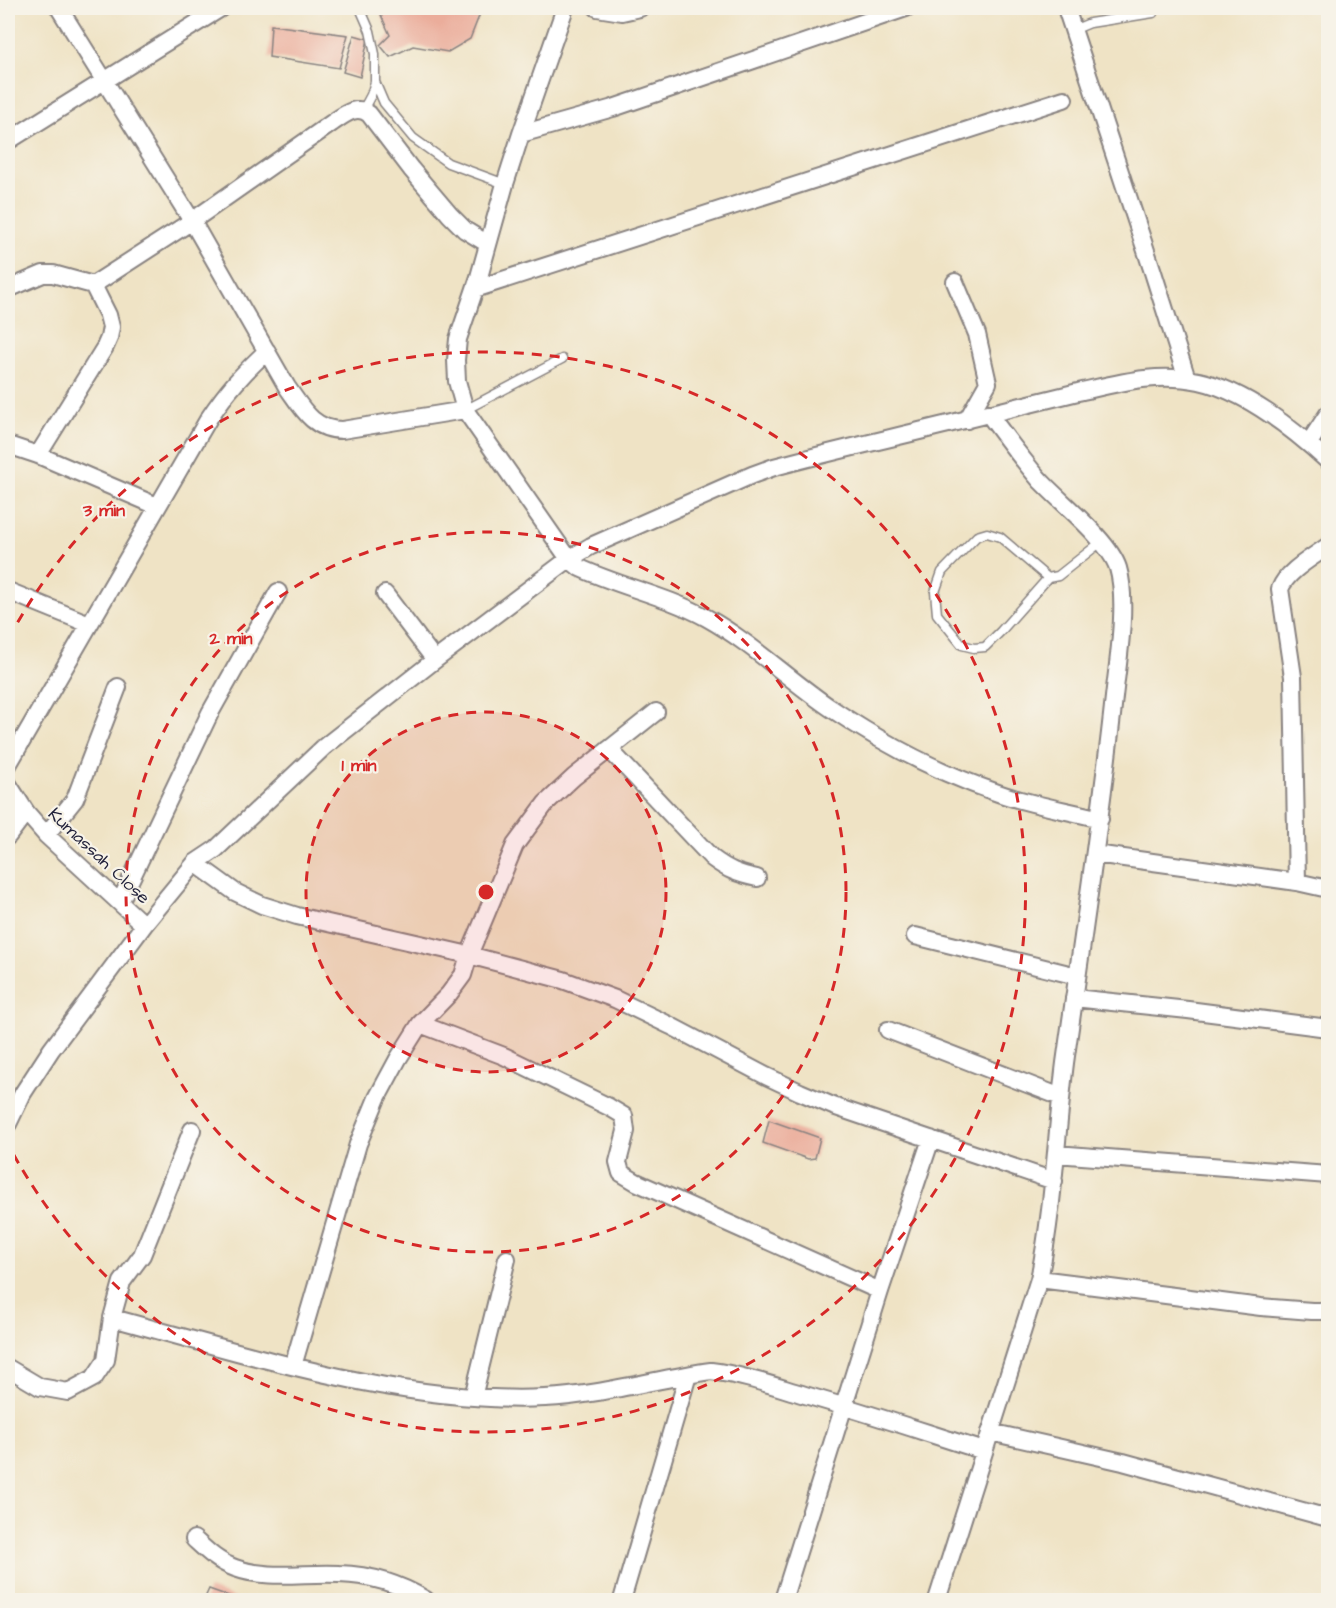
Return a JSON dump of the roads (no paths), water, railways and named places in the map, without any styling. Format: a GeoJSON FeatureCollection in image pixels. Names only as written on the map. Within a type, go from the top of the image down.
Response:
{"type":"FeatureCollection","features":[{"type":"Feature","properties":{"kind":"street"},"geometry":{"type":"LineString","coordinates":[[59,8],[192,221],[287,387],[314,421],[333,430],[360,428],[465,410]]}},
{"type":"Feature","properties":{"kind":"street"},"geometry":{"type":"LineString","coordinates":[[8,141],[221,8]]}},
{"type":"Feature","properties":{"kind":"street"},"geometry":{"type":"LineString","coordinates":[[565,8],[505,184],[458,339],[457,381],[465,410],[569,559],[580,568],[674,602],[707,618],[745,643],[829,707],[911,757],[1000,794],[1100,819]]}},
{"type":"Feature","properties":{"kind":"street"},"geometry":{"type":"LineString","coordinates":[[597,8],[621,12],[640,8]]}},
{"type":"Feature","properties":{"kind":"street"},"geometry":{"type":"LineString","coordinates":[[521,135],[613,108],[906,8]]}},
{"type":"Feature","properties":{"kind":"street"},"geometry":{"type":"LineString","coordinates":[[1066,8],[1187,379]]}},
{"type":"Feature","properties":{"kind":"street"},"geometry":{"type":"LineString","coordinates":[[475,289],[1064,99]]}},
{"type":"Feature","properties":{"kind":"street"},"geometry":{"type":"LineString","coordinates":[[93,285],[192,221],[332,123],[356,109],[369,114],[411,170],[450,215],[465,230],[488,243]]}},
{"type":"Feature","properties":{"kind":"street"},"geometry":{"type":"LineString","coordinates":[[8,289],[43,274],[53,274],[93,285],[108,315],[111,327],[105,347],[38,455]]}},
{"type":"Feature","properties":{"kind":"street"},"geometry":{"type":"LineString","coordinates":[[955,282],[977,334],[988,383],[967,420]]}},
{"type":"Feature","properties":{"kind":"street"},"geometry":{"type":"LineString","coordinates":[[8,765],[224,394],[240,375],[267,351]]}},
{"type":"Feature","properties":{"kind":"street"},"geometry":{"type":"LineString","coordinates":[[8,1124],[22,1093],[51,1050],[144,926],[195,863],[216,849],[324,747],[569,559],[591,546],[774,467],[988,413],[1156,376],[1187,379],[1222,387],[1257,405],[1309,443],[1329,461]]}},
{"type":"Feature","properties":{"kind":"street"},"geometry":{"type":"LineString","coordinates":[[937,1600],[1039,1279],[1044,1254],[1054,1181],[1061,1097],[1100,819],[1122,612],[1118,567],[1107,548],[1039,479],[988,413]]}},
{"type":"Feature","properties":{"kind":"street"},"geometry":{"type":"LineString","coordinates":[[1309,443],[1329,414]]}},
{"type":"Feature","properties":{"kind":"street"},"geometry":{"type":"LineString","coordinates":[[8,445],[38,455],[157,506]]}},
{"type":"Feature","properties":{"kind":"street"},"geometry":{"type":"LineString","coordinates":[[1297,882],[1293,676],[1280,589],[1289,575],[1329,546]]}},
{"type":"Feature","properties":{"kind":"street"},"geometry":{"type":"LineString","coordinates":[[8,591],[89,624]]}},
{"type":"Feature","properties":{"kind":"street"},"geometry":{"type":"LineString","coordinates":[[120,902],[210,713],[278,592]]}},
{"type":"Feature","properties":{"kind":"street"},"geometry":{"type":"LineString","coordinates":[[385,594],[435,660]]}},
{"type":"Feature","properties":{"kind":"street"},"geometry":{"type":"LineString","coordinates":[[46,835],[75,799],[118,687]]}},
{"type":"Feature","properties":{"kind":"street"},"geometry":{"type":"LineString","coordinates":[[293,1366],[358,1144],[377,1098],[420,1024],[449,994],[463,975],[469,955],[515,845],[546,802],[656,712]]}},
{"type":"Feature","properties":{"kind":"street"},"geometry":{"type":"LineString","coordinates":[[609,750],[712,858],[738,874],[757,878]]}},
{"type":"Feature","properties":{"kind":"street","name":"Kumassah Close"},"geometry":{"type":"LineString","coordinates":[[8,784],[26,812],[46,835],[144,926]]}},
{"type":"Feature","properties":{"kind":"street"},"geometry":{"type":"LineString","coordinates":[[8,836],[26,812]]}},
{"type":"Feature","properties":{"kind":"street"},"geometry":{"type":"LineString","coordinates":[[1095,854],[1297,882],[1329,889]]}},
{"type":"Feature","properties":{"kind":"street"},"geometry":{"type":"LineString","coordinates":[[195,863],[235,892],[262,905],[297,916],[469,955],[563,980],[615,999],[800,1092],[833,1106],[1054,1181]]}},
{"type":"Feature","properties":{"kind":"street"},"geometry":{"type":"LineString","coordinates":[[915,936],[1077,976]]}},
{"type":"Feature","properties":{"kind":"street"},"geometry":{"type":"LineString","coordinates":[[1074,998],[1329,1028]]}},
{"type":"Feature","properties":{"kind":"street"},"geometry":{"type":"LineString","coordinates":[[420,1024],[504,1056],[624,1116],[626,1131],[618,1162],[621,1173],[880,1291]]}},
{"type":"Feature","properties":{"kind":"street"},"geometry":{"type":"LineString","coordinates":[[888,1030],[1061,1097]]}},
{"type":"Feature","properties":{"kind":"street"},"geometry":{"type":"LineString","coordinates":[[8,1368],[40,1387],[68,1392],[94,1378],[106,1360],[112,1318],[122,1282],[142,1255],[192,1130]]}},
{"type":"Feature","properties":{"kind":"street"},"geometry":{"type":"LineString","coordinates":[[783,1600],[843,1406],[931,1139]]}},
{"type":"Feature","properties":{"kind":"street"},"geometry":{"type":"LineString","coordinates":[[1056,1154],[1329,1175]]}},
{"type":"Feature","properties":{"kind":"street"},"geometry":{"type":"LineString","coordinates":[[473,1397],[507,1259]]}},
{"type":"Feature","properties":{"kind":"street"},"geometry":{"type":"LineString","coordinates":[[1039,1279],[1261,1307],[1329,1311]]}},
{"type":"Feature","properties":{"kind":"street"},"geometry":{"type":"LineString","coordinates":[[112,1318],[293,1366],[367,1382],[473,1397],[545,1398],[591,1393],[711,1371],[744,1377],[843,1406],[984,1451]]}},
{"type":"Feature","properties":{"kind":"street"},"geometry":{"type":"LineString","coordinates":[[622,1600],[688,1375]]}},
{"type":"Feature","properties":{"kind":"street"},"geometry":{"type":"LineString","coordinates":[[990,1432],[1123,1462],[1329,1518]]}},
{"type":"Feature","properties":{"kind":"street"},"geometry":{"type":"LineString","coordinates":[[194,1539],[213,1557],[253,1573],[363,1576],[404,1588],[426,1600]]}},
{"type":"Feature","properties":{"kind":"lane"},"geometry":{"type":"LineString","coordinates":[[360,8],[370,31],[375,54],[375,82],[363,110]]}},
{"type":"Feature","properties":{"kind":"lane"},"geometry":{"type":"LineString","coordinates":[[1073,30],[1090,23],[1153,13]]}},
{"type":"Feature","properties":{"kind":"lane"},"geometry":{"type":"LineString","coordinates":[[375,82],[384,103],[413,138],[448,163],[505,184]]}},
{"type":"Feature","properties":{"kind":"lane"},"geometry":{"type":"LineString","coordinates":[[465,410],[562,359]]}},
{"type":"Feature","properties":{"kind":"lane"},"geometry":{"type":"LineString","coordinates":[[1048,578],[1000,537],[987,533],[976,536],[942,572],[935,592],[938,614],[962,645],[974,648],[985,647],[1048,578],[1058,576],[1101,542]]}}]}
